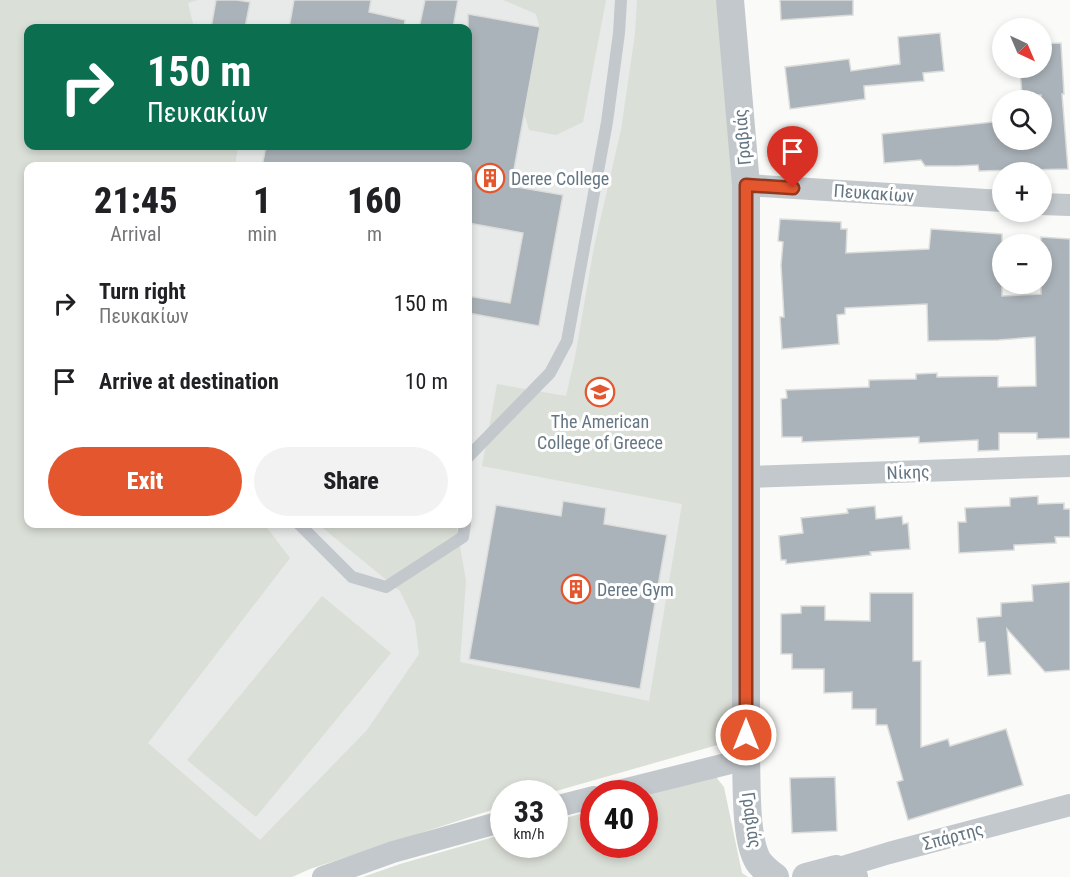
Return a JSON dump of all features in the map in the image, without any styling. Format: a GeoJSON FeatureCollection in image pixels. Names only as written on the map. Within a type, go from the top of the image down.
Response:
{"type":"FeatureCollection","features":[{"type":"Feature","properties":{"kind":"street","name":"Γραβιάς"},"geometry":{"type":"LineString","coordinates":[[730,0],[746,185],[747,810],[757,859],[774,877]]}},
{"type":"Feature","properties":{"kind":"street","name":"Πευκακίων"},"geometry":{"type":"LineString","coordinates":[[746,185],[992,200]]}},
{"type":"Feature","properties":{"kind":"street"},"geometry":{"type":"LineString","coordinates":[[1052,204],[1070,205]]}},
{"type":"Feature","properties":{"kind":"street","name":"Νίκης"},"geometry":{"type":"LineString","coordinates":[[746,477],[1070,466]]}},
{"type":"Feature","properties":{"kind":"street"},"geometry":{"type":"LineString","coordinates":[[658,781],[746,759]]}},
{"type":"Feature","properties":{"kind":"street","name":"Σπάρτης"},"geometry":{"type":"LineString","coordinates":[[845,873],[889,853],[1070,805]]}},
{"type":"Feature","properties":{"kind":"street"},"geometry":{"type":"LineString","coordinates":[[323,877],[393,852],[490,825]]}},
{"type":"Feature","properties":{"kind":"street"},"geometry":{"type":"LineString","coordinates":[[806,877],[845,873]]}},
{"type":"Feature","properties":{"kind":"lane"},"geometry":{"type":"LineString","coordinates":[[472,453],[550,373],[567,341],[607,122],[621,0]]}},
{"type":"Feature","properties":{"kind":"lane"},"geometry":{"type":"LineString","coordinates":[[303,528],[352,577],[386,587],[463,537],[464,528]]}},
{"type":"Feature","properties":{"kind":"shaded area","name":"The American College of Greece"},"geometry":{"type":"Polygon","coordinates":[[[0,0],[720,0],[733,739],[562,780],[490,780],[490,798],[224,877],[28,616],[24,528],[0,0]]]}},
{"type":"Feature","properties":{"kind":"shaded area"},"geometry":{"type":"Polygon","coordinates":[[[0,0],[198,0],[188,3],[193,24],[24,24],[24,150],[237,150],[236,162],[24,162],[24,528],[267,528],[290,558],[148,743],[260,840],[367,730],[419,654],[415,622],[400,591],[323,528],[457,528],[466,581],[460,662],[649,701],[682,504],[482,466],[497,384],[566,396],[594,247],[621,130],[635,34],[637,0],[722,0],[734,184],[735,740],[595,780],[580,780],[580,784],[568,788],[568,780],[490,780],[490,811],[310,869],[292,877],[0,877],[0,0]]]}},
{"type":"Feature","properties":{"kind":"shaded area"},"geometry":{"type":"Polygon","coordinates":[[[503,0],[606,0],[583,122],[556,135],[529,130],[523,109],[539,25],[536,14],[503,0]]]}},
{"type":"Feature","properties":{"kind":"shaded area"},"geometry":{"type":"Polygon","coordinates":[[[322,596],[391,653],[256,817],[187,760],[322,596]]]}},
{"type":"Feature","properties":{"kind":"shaded area"},"geometry":{"type":"Polygon","coordinates":[[[716,777],[724,787],[742,873],[748,877],[363,877],[490,838],[490,858],[568,858],[568,817],[580,814],[580,858],[658,858],[658,793],[716,777]]]}},
{"type":"Feature","properties":{"kind":"building"},"geometry":{"type":"Polygon","coordinates":[[[216,0],[250,2],[246,24],[212,24],[216,0]]]}},
{"type":"Feature","properties":{"kind":"building"},"geometry":{"type":"Polygon","coordinates":[[[294,0],[371,0],[369,12],[405,20],[404,24],[290,24],[294,0]]]}},
{"type":"Feature","properties":{"kind":"building"},"geometry":{"type":"Polygon","coordinates":[[[425,0],[458,0],[454,24],[420,24],[425,0]]]}},
{"type":"Feature","properties":{"kind":"building"},"geometry":{"type":"Polygon","coordinates":[[[780,0],[853,0],[853,15],[781,20],[780,0]]]}},
{"type":"Feature","properties":{"kind":"building","name":"Deree College"},"geometry":{"type":"Polygon","coordinates":[[[468,14],[540,27],[511,186],[563,195],[539,326],[472,314],[472,297],[510,303],[523,233],[472,224],[472,162],[263,162],[265,150],[472,150],[472,24],[468,24],[468,14]]]}},
{"type":"Feature","properties":{"kind":"building"},"geometry":{"type":"Polygon","coordinates":[[[940,33],[944,71],[923,73],[924,81],[864,86],[865,99],[790,109],[785,67],[849,59],[851,71],[900,64],[898,37],[940,33]]]}},
{"type":"Feature","properties":{"kind":"building"},"geometry":{"type":"Polygon","coordinates":[[[1052,43],[1061,43],[1064,94],[1062,94],[1068,169],[1052,169],[1052,162],[992,162],[992,171],[979,171],[978,165],[925,166],[921,160],[884,163],[882,134],[992,122],[992,150],[1052,150],[1052,90],[1022,90],[1021,78],[1052,78],[1052,43]]]}},
{"type":"Feature","properties":{"kind":"building"},"geometry":{"type":"Polygon","coordinates":[[[780,219],[841,222],[841,229],[847,229],[846,253],[929,249],[931,229],[1002,234],[992,234],[992,294],[1002,294],[1002,296],[1052,294],[1052,238],[1070,239],[1070,438],[1037,439],[1037,433],[999,433],[999,450],[978,451],[978,440],[919,443],[919,437],[802,442],[802,437],[782,437],[781,399],[787,398],[786,390],[869,387],[869,380],[916,379],[916,374],[937,373],[937,377],[998,376],[998,387],[1036,386],[1035,337],[928,341],[927,304],[845,308],[845,314],[837,315],[839,344],[782,349],[780,317],[784,317],[781,265],[783,242],[778,241],[780,219]]]}},
{"type":"Feature","properties":{"kind":"building"},"geometry":{"type":"Polygon","coordinates":[[[1038,496],[1038,504],[1064,503],[1064,509],[1070,509],[1070,537],[1055,537],[1056,543],[1014,545],[1014,550],[959,553],[958,522],[966,522],[965,508],[1010,506],[1010,498],[1038,496]]]}},
{"type":"Feature","properties":{"kind":"building","name":"Deree Gym"},"geometry":{"type":"Polygon","coordinates":[[[563,501],[606,508],[604,524],[667,535],[640,689],[469,659],[496,505],[561,516],[563,501]]]}},
{"type":"Feature","properties":{"kind":"building"},"geometry":{"type":"Polygon","coordinates":[[[875,506],[876,519],[902,516],[903,524],[908,523],[910,549],[870,552],[871,555],[786,564],[786,560],[781,560],[779,536],[803,533],[801,518],[848,513],[847,509],[875,506]]]}},
{"type":"Feature","properties":{"kind":"building"},"geometry":{"type":"Polygon","coordinates":[[[1070,582],[1070,670],[1045,672],[1007,629],[1011,674],[988,676],[985,642],[979,642],[977,618],[1001,616],[1001,603],[1033,601],[1032,585],[1070,582]]]}},
{"type":"Feature","properties":{"kind":"building"},"geometry":{"type":"Polygon","coordinates":[[[870,593],[913,593],[913,661],[921,661],[921,747],[948,739],[950,746],[1006,729],[1023,785],[908,820],[897,782],[903,780],[887,725],[876,725],[876,709],[852,709],[852,692],[824,693],[824,669],[792,669],[792,654],[781,654],[781,614],[801,613],[801,606],[825,606],[825,620],[870,621],[870,593]]]}},
{"type":"Feature","properties":{"kind":"building"},"geometry":{"type":"Polygon","coordinates":[[[835,777],[837,831],[792,833],[790,778],[835,777]]]}},
{"type":"Feature","properties":{"kind":"place","name":"Deree College"},"geometry":{"type":"Point","coordinates":[490,178]}},
{"type":"Feature","properties":{"kind":"place","name":"The American College of Greece"},"geometry":{"type":"Point","coordinates":[600,392]}},
{"type":"Feature","properties":{"kind":"place","name":"Deree Gym"},"geometry":{"type":"Point","coordinates":[576,589]}},
{"type":"Feature","properties":{"kind":"route"},"geometry":{"type":"LineString","coordinates":[[746,735],[746,185],[793,188]]}}]}
